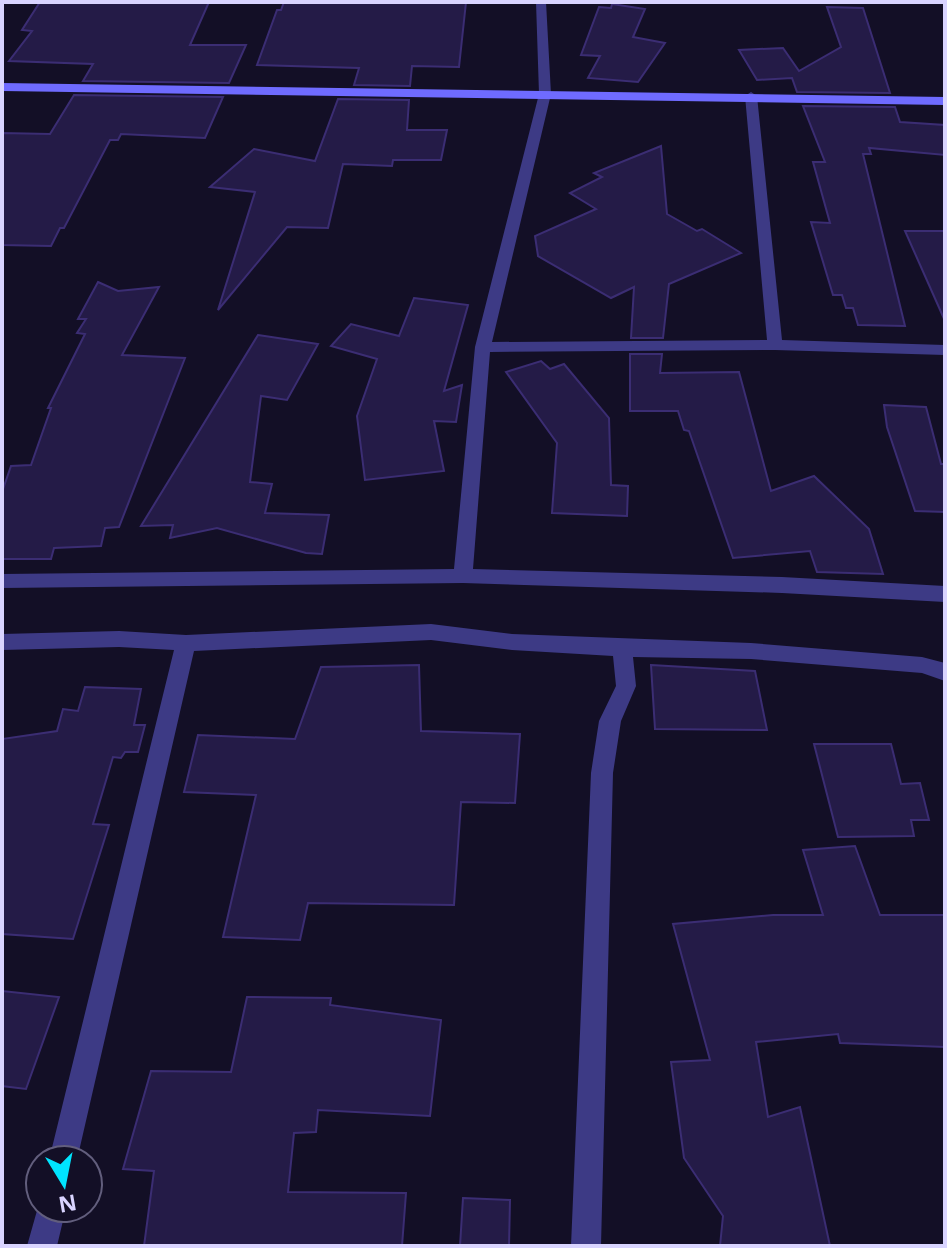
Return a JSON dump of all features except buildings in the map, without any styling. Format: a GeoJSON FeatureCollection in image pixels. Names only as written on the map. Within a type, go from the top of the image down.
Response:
{"type":"FeatureCollection","features":[{"type":"Feature","properties":{"kind":"street"},"geometry":{"type":"LineString","coordinates":[[463,576],[483,347],[545,94],[541,2]]}},
{"type":"Feature","properties":{"kind":"street"},"geometry":{"type":"LineString","coordinates":[[2,87],[945,101]]}},
{"type":"Feature","properties":{"kind":"street"},"geometry":{"type":"LineString","coordinates":[[751,96],[775,345]]}},
{"type":"Feature","properties":{"kind":"street"},"geometry":{"type":"LineString","coordinates":[[483,347],[775,345],[945,350]]}},
{"type":"Feature","properties":{"kind":"street"},"geometry":{"type":"LineString","coordinates":[[2,581],[463,576],[782,585],[945,594]]}},
{"type":"Feature","properties":{"kind":"street"},"geometry":{"type":"LineString","coordinates":[[2,642],[119,639],[186,643],[431,632],[512,642],[751,651],[922,665],[945,672]]}},
{"type":"Feature","properties":{"kind":"street"},"geometry":{"type":"LineString","coordinates":[[67,1144],[186,643]]}},
{"type":"Feature","properties":{"kind":"street"},"geometry":{"type":"LineString","coordinates":[[586,1246],[602,773],[610,721],[626,686],[622,648]]}},
{"type":"Feature","properties":{"kind":"street"},"geometry":{"type":"LineString","coordinates":[[42,1246],[47,1224]]}}]}
